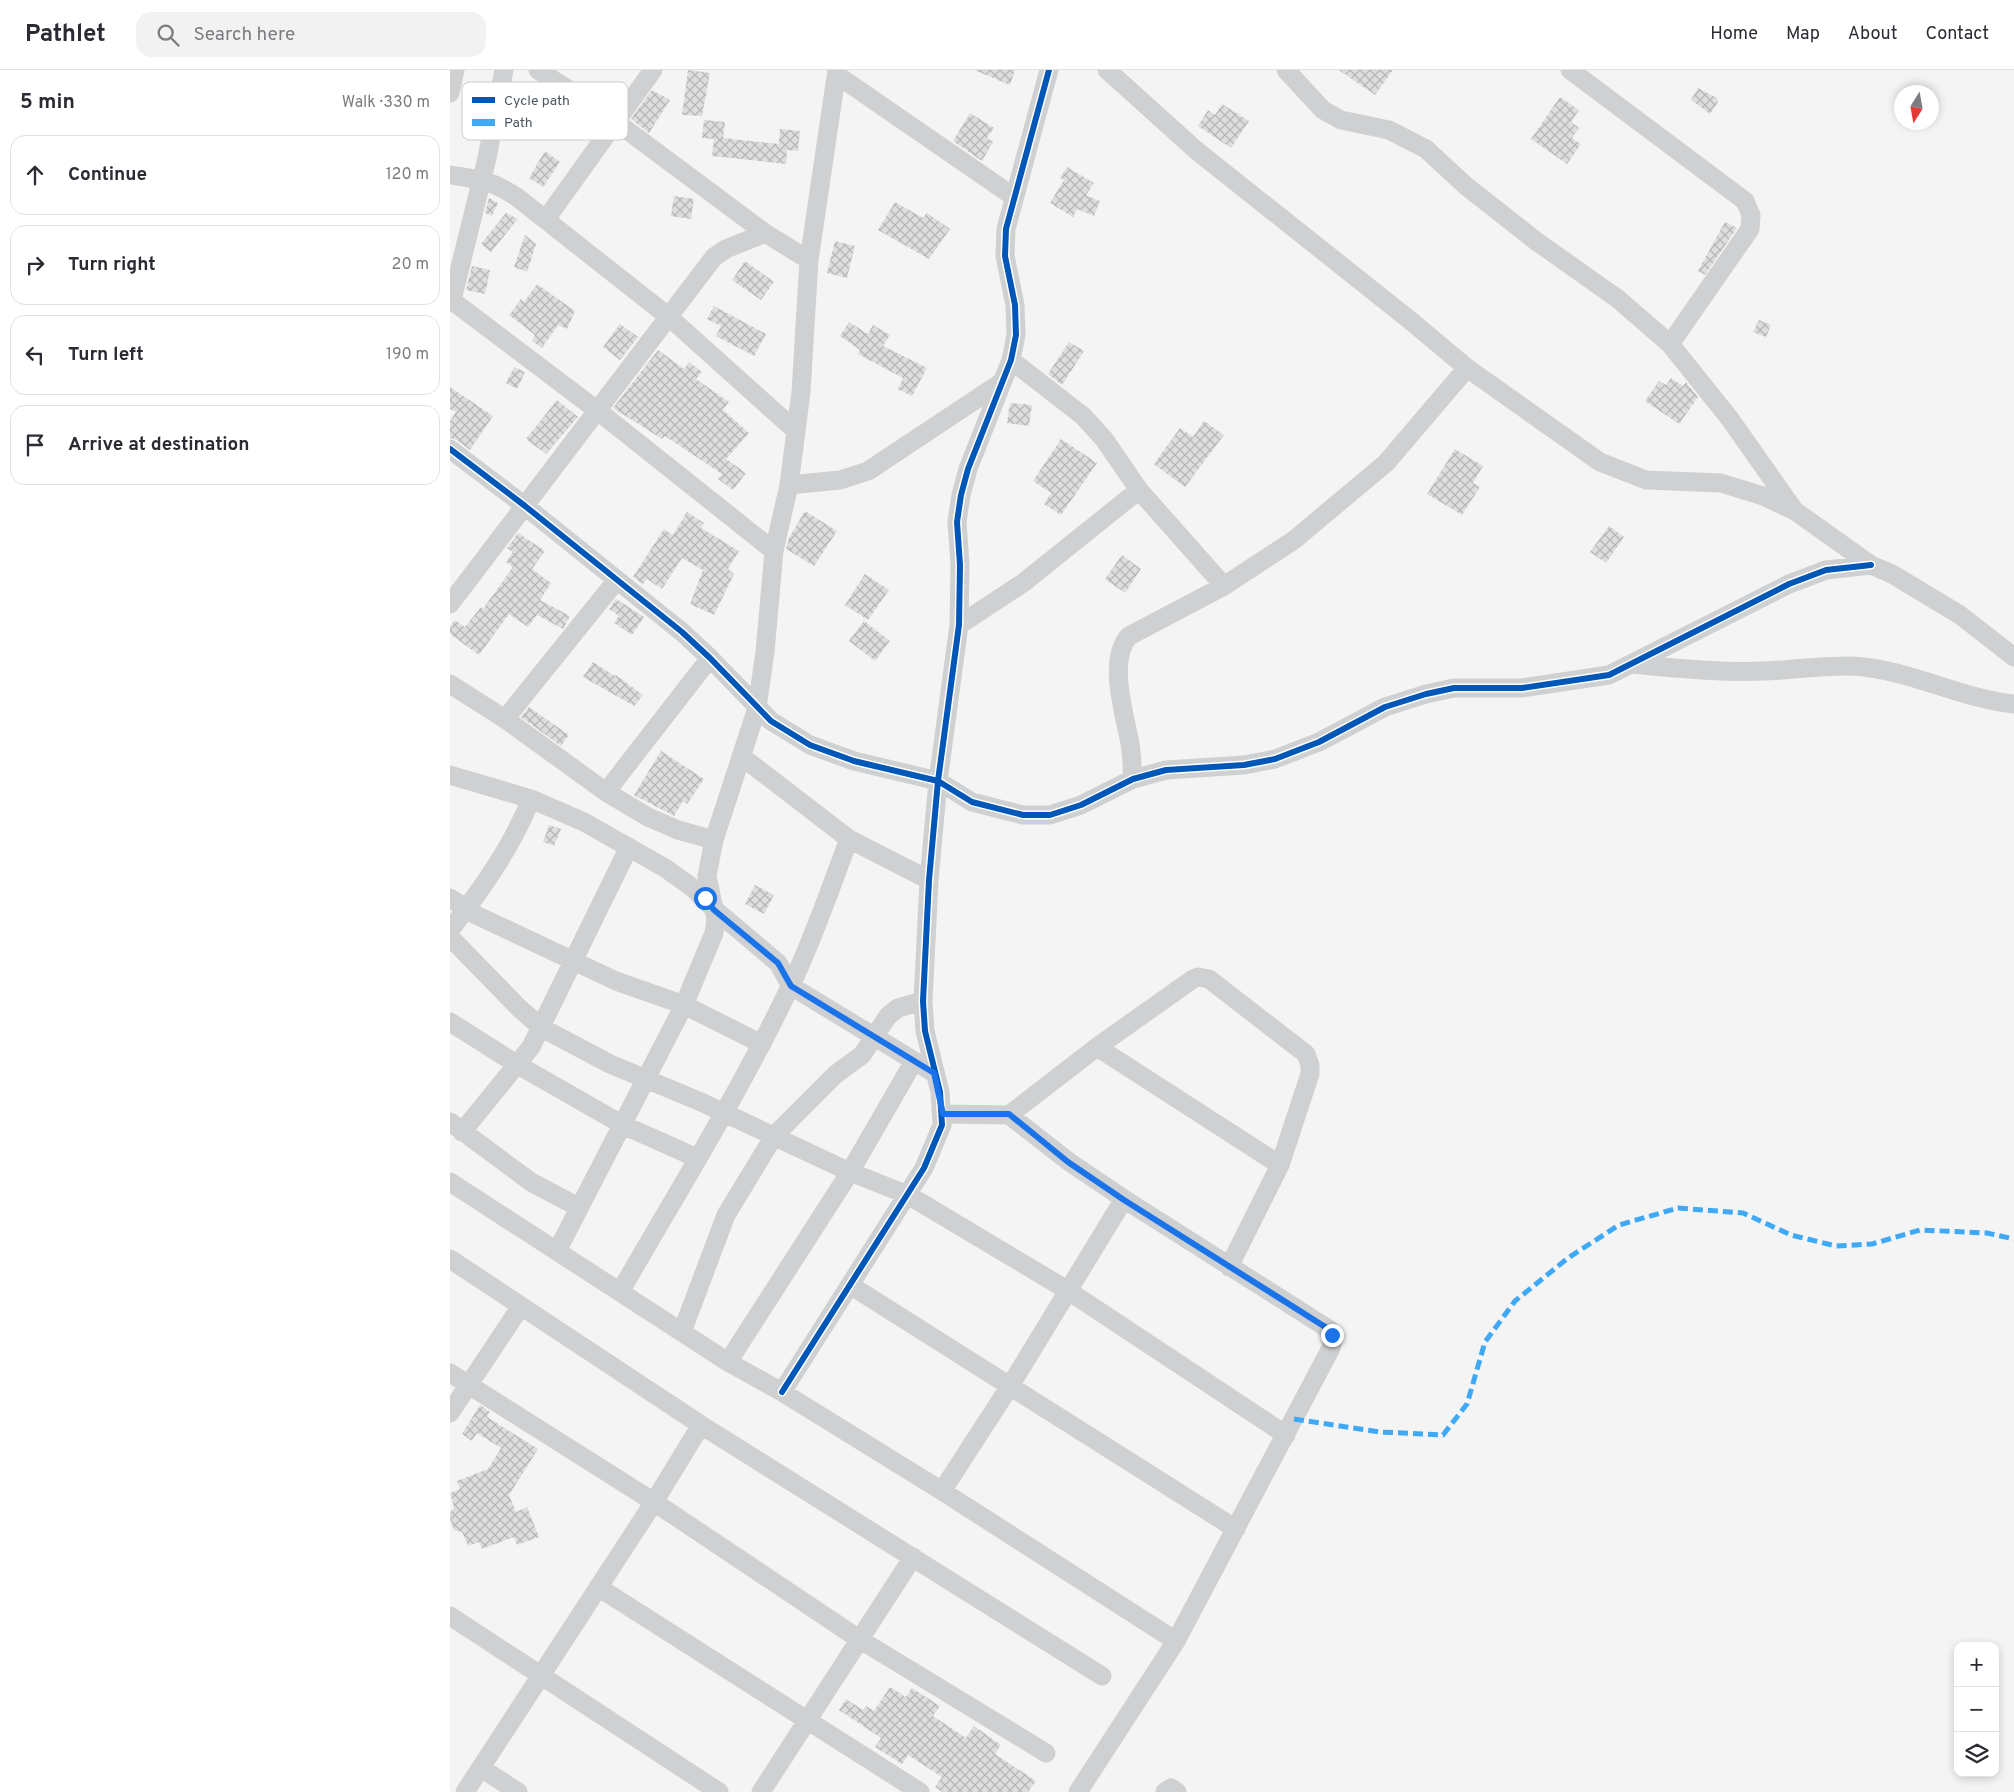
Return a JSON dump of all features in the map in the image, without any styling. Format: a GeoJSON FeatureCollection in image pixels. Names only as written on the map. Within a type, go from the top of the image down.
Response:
{"type":"FeatureCollection","features":[{"type":"Feature","properties":{"kind":"street"},"geometry":{"type":"LineString","coordinates":[[450,93],[455,70]]}},
{"type":"Feature","properties":{"kind":"street"},"geometry":{"type":"LineString","coordinates":[[538,70],[556,82]]}},
{"type":"Feature","properties":{"kind":"street"},"geometry":{"type":"LineString","coordinates":[[628,104],[653,70]]}},
{"type":"Feature","properties":{"kind":"street"},"geometry":{"type":"LineString","coordinates":[[1107,70],[1198,151],[1411,320],[1467,368],[1600,462],[1646,480],[1721,483],[1762,496],[1795,511],[1871,565],[1907,583],[1960,615],[2014,656]]}},
{"type":"Feature","properties":{"kind":"street"},"geometry":{"type":"LineString","coordinates":[[1286,70],[1323,110],[1341,120],[1389,130],[1426,149],[1466,186],[1618,299],[1670,344],[1730,419],[1795,511]]}},
{"type":"Feature","properties":{"kind":"street"},"geometry":{"type":"LineString","coordinates":[[1570,70],[1745,201],[1751,215],[1750,229],[1670,344]]}},
{"type":"Feature","properties":{"kind":"street"},"geometry":{"type":"LineString","coordinates":[[557,1251],[578,1207],[623,1125],[684,1005],[714,933],[716,919],[708,876],[714,840],[757,708],[765,652],[774,551],[789,485],[801,392],[809,260],[837,72],[1014,197]]}},
{"type":"Feature","properties":{"kind":"street"},"geometry":{"type":"LineString","coordinates":[[782,1392],[924,1168],[937,1140],[943,1114],[925,1031],[922,1001],[928,880],[938,781],[960,625],[960,565],[957,522],[968,468],[988,420],[999,384],[1011,360],[1016,335],[1016,305],[1005,256],[1006,229],[1045,72]]}},
{"type":"Feature","properties":{"kind":"street"},"geometry":{"type":"LineString","coordinates":[[628,131],[765,233],[809,260]]}},
{"type":"Feature","properties":{"kind":"street"},"geometry":{"type":"LineString","coordinates":[[490,140],[482,179],[451,300],[598,411],[774,551]]}},
{"type":"Feature","properties":{"kind":"street"},"geometry":{"type":"LineString","coordinates":[[546,219],[602,140]]}},
{"type":"Feature","properties":{"kind":"street"},"geometry":{"type":"LineString","coordinates":[[450,176],[482,179],[502,187],[546,219],[668,317],[795,430]]}},
{"type":"Feature","properties":{"kind":"street"},"geometry":{"type":"LineString","coordinates":[[450,604],[714,257],[726,249],[765,233]]}},
{"type":"Feature","properties":{"kind":"street"},"geometry":{"type":"LineString","coordinates":[[1011,360],[1083,416],[1104,439],[1138,490],[1224,586]]}},
{"type":"Feature","properties":{"kind":"street"},"geometry":{"type":"LineString","coordinates":[[1133,779],[1131,747],[1119,682],[1119,655],[1122,644],[1129,636],[1224,586],[1294,540],[1386,463],[1467,368]]}},
{"type":"Feature","properties":{"kind":"street"},"geometry":{"type":"LineString","coordinates":[[789,485],[840,480],[868,471],[999,384]]}},
{"type":"Feature","properties":{"kind":"street"},"geometry":{"type":"LineString","coordinates":[[450,449],[525,506],[616,581],[682,632],[772,721],[810,745],[854,761],[938,781],[972,802],[1023,815],[1050,815],[1081,805],[1133,779],[1166,770],[1244,765],[1275,759],[1320,742],[1386,707],[1444,690],[1454,688],[1522,688],[1582,681],[1609,675],[1789,584],[1826,570],[1871,565]]}},
{"type":"Feature","properties":{"kind":"street"},"geometry":{"type":"LineString","coordinates":[[960,625],[1023,583],[1138,490]]}},
{"type":"Feature","properties":{"kind":"street"},"geometry":{"type":"LineString","coordinates":[[505,719],[616,581]]}},
{"type":"Feature","properties":{"kind":"street"},"geometry":{"type":"LineString","coordinates":[[606,792],[710,658]]}},
{"type":"Feature","properties":{"kind":"street"},"geometry":{"type":"LineString","coordinates":[[1632,664],[1685,669],[1763,671],[1852,666],[1903,673],[1962,694],[2014,704]]}},
{"type":"Feature","properties":{"kind":"street"},"geometry":{"type":"LineString","coordinates":[[450,684],[505,719],[606,792],[663,824],[714,840]]}},
{"type":"Feature","properties":{"kind":"street"},"geometry":{"type":"LineString","coordinates":[[741,756],[849,840],[928,880]]}},
{"type":"Feature","properties":{"kind":"street"},"geometry":{"type":"LineString","coordinates":[[450,774],[531,799],[584,822],[694,888],[714,910],[778,963],[791,986],[934,1073]]}},
{"type":"Feature","properties":{"kind":"street"},"geometry":{"type":"LineString","coordinates":[[450,930],[466,910],[506,849],[531,799]]}},
{"type":"Feature","properties":{"kind":"street"},"geometry":{"type":"LineString","coordinates":[[620,1292],[725,1113],[762,1044],[791,986],[849,840]]}},
{"type":"Feature","properties":{"kind":"street"},"geometry":{"type":"LineString","coordinates":[[578,1207],[532,1182],[456,1127],[518,1065],[542,1028],[628,848]]}},
{"type":"Feature","properties":{"kind":"street"},"geometry":{"type":"LineString","coordinates":[[450,898],[466,910],[616,981],[684,1005],[762,1044]]}},
{"type":"Feature","properties":{"kind":"street"},"geometry":{"type":"LineString","coordinates":[[450,937],[513,1002],[542,1028],[585,1052],[725,1113],[850,1172],[908,1195],[1067,1290],[1286,1435]]}},
{"type":"Feature","properties":{"kind":"street"},"geometry":{"type":"LineString","coordinates":[[943,1114],[1009,1114],[1097,1047],[1193,979],[1198,977],[1209,978],[1306,1054],[1309,1060],[1310,1074],[1280,1165],[1230,1266]]}},
{"type":"Feature","properties":{"kind":"street"},"geometry":{"type":"LineString","coordinates":[[682,1332],[713,1244],[726,1215],[774,1136],[836,1074],[862,1054],[888,1016],[898,1008],[922,1001]]}},
{"type":"Feature","properties":{"kind":"street"},"geometry":{"type":"LineString","coordinates":[[453,1031],[518,1065],[623,1125],[697,1158]]}},
{"type":"Feature","properties":{"kind":"street"},"geometry":{"type":"LineString","coordinates":[[1097,1047],[1280,1165]]}},
{"type":"Feature","properties":{"kind":"street"},"geometry":{"type":"LineString","coordinates":[[728,1362],[850,1172],[914,1060]]}},
{"type":"Feature","properties":{"kind":"street"},"geometry":{"type":"LineString","coordinates":[[1009,1114],[1068,1162],[1124,1200],[1330,1330],[1332,1335],[1331,1348],[1176,1642],[1078,1792]]}},
{"type":"Feature","properties":{"kind":"street"},"geometry":{"type":"LineString","coordinates":[[450,1182],[728,1362],[782,1392],[942,1491],[1176,1642]]}},
{"type":"Feature","properties":{"kind":"street"},"geometry":{"type":"LineString","coordinates":[[942,1491],[1010,1386],[1067,1290],[1124,1200]]}},
{"type":"Feature","properties":{"kind":"street"},"geometry":{"type":"LineString","coordinates":[[450,1259],[701,1425],[1102,1676]]}},
{"type":"Feature","properties":{"kind":"street"},"geometry":{"type":"LineString","coordinates":[[850,1285],[1236,1529]]}},
{"type":"Feature","properties":{"kind":"street"},"geometry":{"type":"LineString","coordinates":[[450,1412],[466,1384],[521,1306]]}},
{"type":"Feature","properties":{"kind":"street"},"geometry":{"type":"LineString","coordinates":[[450,1373],[654,1502],[859,1639],[1046,1753]]}},
{"type":"Feature","properties":{"kind":"street"},"geometry":{"type":"LineString","coordinates":[[465,1792],[540,1674],[654,1502],[701,1425]]}},
{"type":"Feature","properties":{"kind":"street"},"geometry":{"type":"LineString","coordinates":[[761,1792],[913,1557]]}},
{"type":"Feature","properties":{"kind":"street"},"geometry":{"type":"LineString","coordinates":[[598,1587],[807,1722],[920,1792]]}},
{"type":"Feature","properties":{"kind":"street"},"geometry":{"type":"LineString","coordinates":[[450,1616],[720,1792]]}},
{"type":"Feature","properties":{"kind":"street"},"geometry":{"type":"LineString","coordinates":[[481,1768],[518,1792]]}},
{"type":"Feature","properties":{"kind":"street"},"geometry":{"type":"LineString","coordinates":[[1165,1792],[1170,1788],[1177,1792]]}},
{"type":"Feature","properties":{"kind":"building"},"geometry":{"type":"Polygon","coordinates":[[[688,70],[710,73],[702,116],[682,115],[688,70]]]}},
{"type":"Feature","properties":{"kind":"building"},"geometry":{"type":"Polygon","coordinates":[[[974,70],[1015,70],[1010,85],[974,70]]]}},
{"type":"Feature","properties":{"kind":"building"},"geometry":{"type":"Polygon","coordinates":[[[1339,70],[1393,70],[1375,95],[1339,70]]]}},
{"type":"Feature","properties":{"kind":"building"},"geometry":{"type":"Polygon","coordinates":[[[1698,88],[1717,98],[1718,102],[1710,114],[1691,100],[1698,88]]]}},
{"type":"Feature","properties":{"kind":"building"},"geometry":{"type":"Polygon","coordinates":[[[652,90],[670,100],[649,133],[631,119],[652,90]]]}},
{"type":"Feature","properties":{"kind":"building"},"geometry":{"type":"Polygon","coordinates":[[[1560,97],[1579,110],[1571,122],[1579,128],[1572,138],[1581,144],[1567,164],[1531,139],[1560,97]]]}},
{"type":"Feature","properties":{"kind":"building"},"geometry":{"type":"Polygon","coordinates":[[[1222,104],[1249,121],[1231,148],[1198,126],[1208,110],[1215,115],[1222,104]]]}},
{"type":"Feature","properties":{"kind":"building"},"geometry":{"type":"Polygon","coordinates":[[[970,113],[994,128],[987,138],[993,142],[982,161],[953,141],[970,113]]]}},
{"type":"Feature","properties":{"kind":"building"},"geometry":{"type":"Polygon","coordinates":[[[704,120],[725,122],[723,138],[779,144],[780,129],[800,131],[798,151],[787,150],[786,164],[712,156],[714,139],[702,138],[704,120]]]}},
{"type":"Feature","properties":{"kind":"building"},"geometry":{"type":"Polygon","coordinates":[[[545,151],[560,162],[543,187],[529,178],[545,151]]]}},
{"type":"Feature","properties":{"kind":"building"},"geometry":{"type":"Polygon","coordinates":[[[1067,167],[1094,183],[1086,195],[1100,201],[1094,216],[1077,209],[1073,217],[1050,203],[1064,180],[1060,178],[1067,167]]]}},
{"type":"Feature","properties":{"kind":"building"},"geometry":{"type":"Polygon","coordinates":[[[674,196],[694,199],[691,219],[671,216],[674,196]]]}},
{"type":"Feature","properties":{"kind":"building"},"geometry":{"type":"Polygon","coordinates":[[[489,198],[498,203],[492,216],[485,213],[489,198]]]}},
{"type":"Feature","properties":{"kind":"building"},"geometry":{"type":"Polygon","coordinates":[[[895,202],[923,218],[927,213],[950,229],[929,259],[878,230],[895,202]]]}},
{"type":"Feature","properties":{"kind":"building"},"geometry":{"type":"Polygon","coordinates":[[[506,213],[518,219],[491,252],[481,244],[506,213]]]}},
{"type":"Feature","properties":{"kind":"building"},"geometry":{"type":"Polygon","coordinates":[[[1725,222],[1737,228],[1705,275],[1698,271],[1725,222]]]}},
{"type":"Feature","properties":{"kind":"building"},"geometry":{"type":"Polygon","coordinates":[[[525,235],[536,244],[527,272],[514,267],[525,235]]]}},
{"type":"Feature","properties":{"kind":"building"},"geometry":{"type":"Polygon","coordinates":[[[835,241],[855,246],[847,278],[827,273],[835,241]]]}},
{"type":"Feature","properties":{"kind":"building"},"geometry":{"type":"Polygon","coordinates":[[[745,261],[774,282],[761,300],[732,280],[745,261]]]}},
{"type":"Feature","properties":{"kind":"building"},"geometry":{"type":"Polygon","coordinates":[[[472,266],[490,270],[485,294],[466,290],[472,266]]]}},
{"type":"Feature","properties":{"kind":"building"},"geometry":{"type":"Polygon","coordinates":[[[537,284],[575,311],[567,329],[558,325],[542,348],[532,341],[535,335],[509,315],[521,299],[524,302],[537,284]]]}},
{"type":"Feature","properties":{"kind":"building"},"geometry":{"type":"Polygon","coordinates":[[[714,306],[766,334],[754,356],[716,336],[721,326],[707,319],[714,306]]]}},
{"type":"Feature","properties":{"kind":"building"},"geometry":{"type":"Polygon","coordinates":[[[1759,320],[1771,325],[1766,337],[1753,332],[1759,320]]]}},
{"type":"Feature","properties":{"kind":"building"},"geometry":{"type":"Polygon","coordinates":[[[849,322],[868,334],[873,325],[890,335],[883,346],[927,368],[912,396],[898,389],[903,378],[858,354],[860,350],[840,336],[849,322]]]}},
{"type":"Feature","properties":{"kind":"building"},"geometry":{"type":"Polygon","coordinates":[[[620,324],[638,337],[620,360],[603,347],[620,324]]]}},
{"type":"Feature","properties":{"kind":"building"},"geometry":{"type":"Polygon","coordinates":[[[1069,342],[1084,351],[1062,385],[1048,374],[1069,342]]]}},
{"type":"Feature","properties":{"kind":"building"},"geometry":{"type":"Polygon","coordinates":[[[658,350],[684,369],[689,362],[702,372],[696,379],[729,402],[723,410],[749,433],[726,459],[746,473],[733,490],[718,479],[722,474],[665,436],[662,439],[613,408],[658,350]]]}},
{"type":"Feature","properties":{"kind":"building"},"geometry":{"type":"Polygon","coordinates":[[[514,367],[525,372],[517,389],[506,383],[514,367]]]}},
{"type":"Feature","properties":{"kind":"building"},"geometry":{"type":"Polygon","coordinates":[[[1671,378],[1683,386],[1686,382],[1698,397],[1679,424],[1645,401],[1659,381],[1666,385],[1671,378]]]}},
{"type":"Feature","properties":{"kind":"building"},"geometry":{"type":"Polygon","coordinates":[[[450,387],[493,416],[470,450],[457,440],[450,438],[450,421],[456,412],[450,409],[450,387]]]}},
{"type":"Feature","properties":{"kind":"building"},"geometry":{"type":"Polygon","coordinates":[[[557,400],[578,417],[546,454],[526,439],[557,400]]]}},
{"type":"Feature","properties":{"kind":"building"},"geometry":{"type":"Polygon","coordinates":[[[1010,403],[1032,405],[1029,426],[1007,423],[1010,403]]]}},
{"type":"Feature","properties":{"kind":"building"},"geometry":{"type":"Polygon","coordinates":[[[1204,421],[1224,435],[1185,487],[1154,464],[1180,428],[1193,437],[1204,421]]]}},
{"type":"Feature","properties":{"kind":"building"},"geometry":{"type":"Polygon","coordinates":[[[1061,439],[1097,463],[1061,515],[1044,504],[1051,493],[1033,481],[1061,439]]]}},
{"type":"Feature","properties":{"kind":"building"},"geometry":{"type":"Polygon","coordinates":[[[1455,449],[1483,466],[1473,483],[1480,487],[1462,515],[1427,494],[1455,449]]]}},
{"type":"Feature","properties":{"kind":"building"},"geometry":{"type":"Polygon","coordinates":[[[805,511],[837,531],[814,566],[786,549],[789,538],[805,511]]]}},
{"type":"Feature","properties":{"kind":"building"},"geometry":{"type":"Polygon","coordinates":[[[687,512],[704,523],[701,528],[739,551],[728,569],[734,574],[714,615],[690,604],[703,570],[682,558],[662,589],[647,579],[643,584],[633,577],[664,529],[673,535],[687,512]]]}},
{"type":"Feature","properties":{"kind":"building"},"geometry":{"type":"Polygon","coordinates":[[[1609,526],[1624,537],[1606,563],[1590,552],[1609,526]]]}},
{"type":"Feature","properties":{"kind":"building"},"geometry":{"type":"Polygon","coordinates":[[[518,533],[545,551],[532,569],[551,583],[540,600],[570,616],[563,629],[537,615],[528,627],[509,614],[479,655],[450,634],[450,627],[455,620],[465,627],[481,607],[483,609],[513,567],[506,562],[513,552],[507,548],[518,533]]]}},
{"type":"Feature","properties":{"kind":"building"},"geometry":{"type":"Polygon","coordinates":[[[1122,555],[1141,569],[1125,593],[1105,579],[1122,555]]]}},
{"type":"Feature","properties":{"kind":"building"},"geometry":{"type":"Polygon","coordinates":[[[865,574],[889,590],[868,620],[845,605],[865,574]]]}},
{"type":"Feature","properties":{"kind":"building"},"geometry":{"type":"Polygon","coordinates":[[[616,599],[644,617],[632,635],[614,623],[619,616],[609,609],[616,599]]]}},
{"type":"Feature","properties":{"kind":"building"},"geometry":{"type":"Polygon","coordinates":[[[864,621],[890,641],[875,661],[849,641],[864,621]]]}},
{"type":"Feature","properties":{"kind":"building"},"geometry":{"type":"Polygon","coordinates":[[[593,662],[616,675],[643,695],[634,706],[583,677],[593,662]]]}},
{"type":"Feature","properties":{"kind":"building"},"geometry":{"type":"Polygon","coordinates":[[[529,707],[569,735],[561,746],[521,717],[529,707]]]}},
{"type":"Feature","properties":{"kind":"building"},"geometry":{"type":"Polygon","coordinates":[[[661,751],[704,779],[687,804],[683,801],[674,816],[634,795],[661,751]]]}},
{"type":"Feature","properties":{"kind":"building"},"geometry":{"type":"Polygon","coordinates":[[[549,825],[561,829],[554,846],[543,842],[549,825]]]}},
{"type":"Feature","properties":{"kind":"building"},"geometry":{"type":"Polygon","coordinates":[[[755,885],[774,895],[764,914],[745,904],[755,885]]]}},
{"type":"Feature","properties":{"kind":"building"},"geometry":{"type":"Polygon","coordinates":[[[480,1405],[490,1412],[487,1417],[538,1449],[509,1495],[516,1512],[527,1507],[539,1537],[517,1545],[514,1537],[482,1549],[479,1542],[468,1546],[462,1532],[454,1530],[450,1519],[450,1513],[454,1507],[450,1493],[460,1489],[457,1481],[488,1469],[501,1448],[477,1433],[472,1441],[462,1434],[480,1405]]]}},
{"type":"Feature","properties":{"kind":"building"},"geometry":{"type":"Polygon","coordinates":[[[890,1687],[906,1697],[912,1688],[940,1706],[933,1716],[966,1738],[974,1726],[1001,1745],[995,1754],[1036,1781],[1028,1792],[942,1792],[935,1787],[942,1777],[908,1755],[902,1764],[875,1747],[881,1738],[839,1710],[846,1699],[863,1710],[866,1706],[874,1711],[890,1687]]]}},
{"type":"Feature","properties":{"kind":"marked path"},"geometry":{"type":"LineString","coordinates":[[1294,1419],[1380,1432],[1443,1435],[1467,1404],[1485,1342],[1515,1301],[1568,1258],[1619,1225],[1678,1208],[1743,1213],[1791,1235],[1836,1246],[1872,1244],[1920,1230],[1987,1233],[2014,1239]]}},
{"type":"Feature","properties":{"kind":"cycle path"},"geometry":{"type":"LineString","coordinates":[[782,1392],[924,1168],[942,1125],[940,1092],[925,1031],[923,1001],[929,880],[938,781],[959,625],[960,565],[957,522],[961,495],[968,469],[1011,360],[1016,335],[1015,305],[1005,256],[1006,229],[1049,70]]}},
{"type":"Feature","properties":{"kind":"cycle path"},"geometry":{"type":"LineString","coordinates":[[450,449],[525,506],[682,632],[771,721],[810,745],[854,761],[938,781],[972,802],[1023,815],[1050,815],[1081,805],[1133,779],[1166,770],[1244,765],[1275,759],[1319,742],[1385,707],[1426,694],[1454,688],[1522,688],[1609,675],[1789,584],[1826,570],[1871,565]]}},
{"type":"Feature","properties":{"kind":"route"},"geometry":{"type":"LineString","coordinates":[[705,898],[714,910],[778,963],[791,986],[934,1073],[940,1092],[943,1114],[1009,1114],[1068,1162],[1124,1200],[1330,1330],[1332,1335]]}}]}
